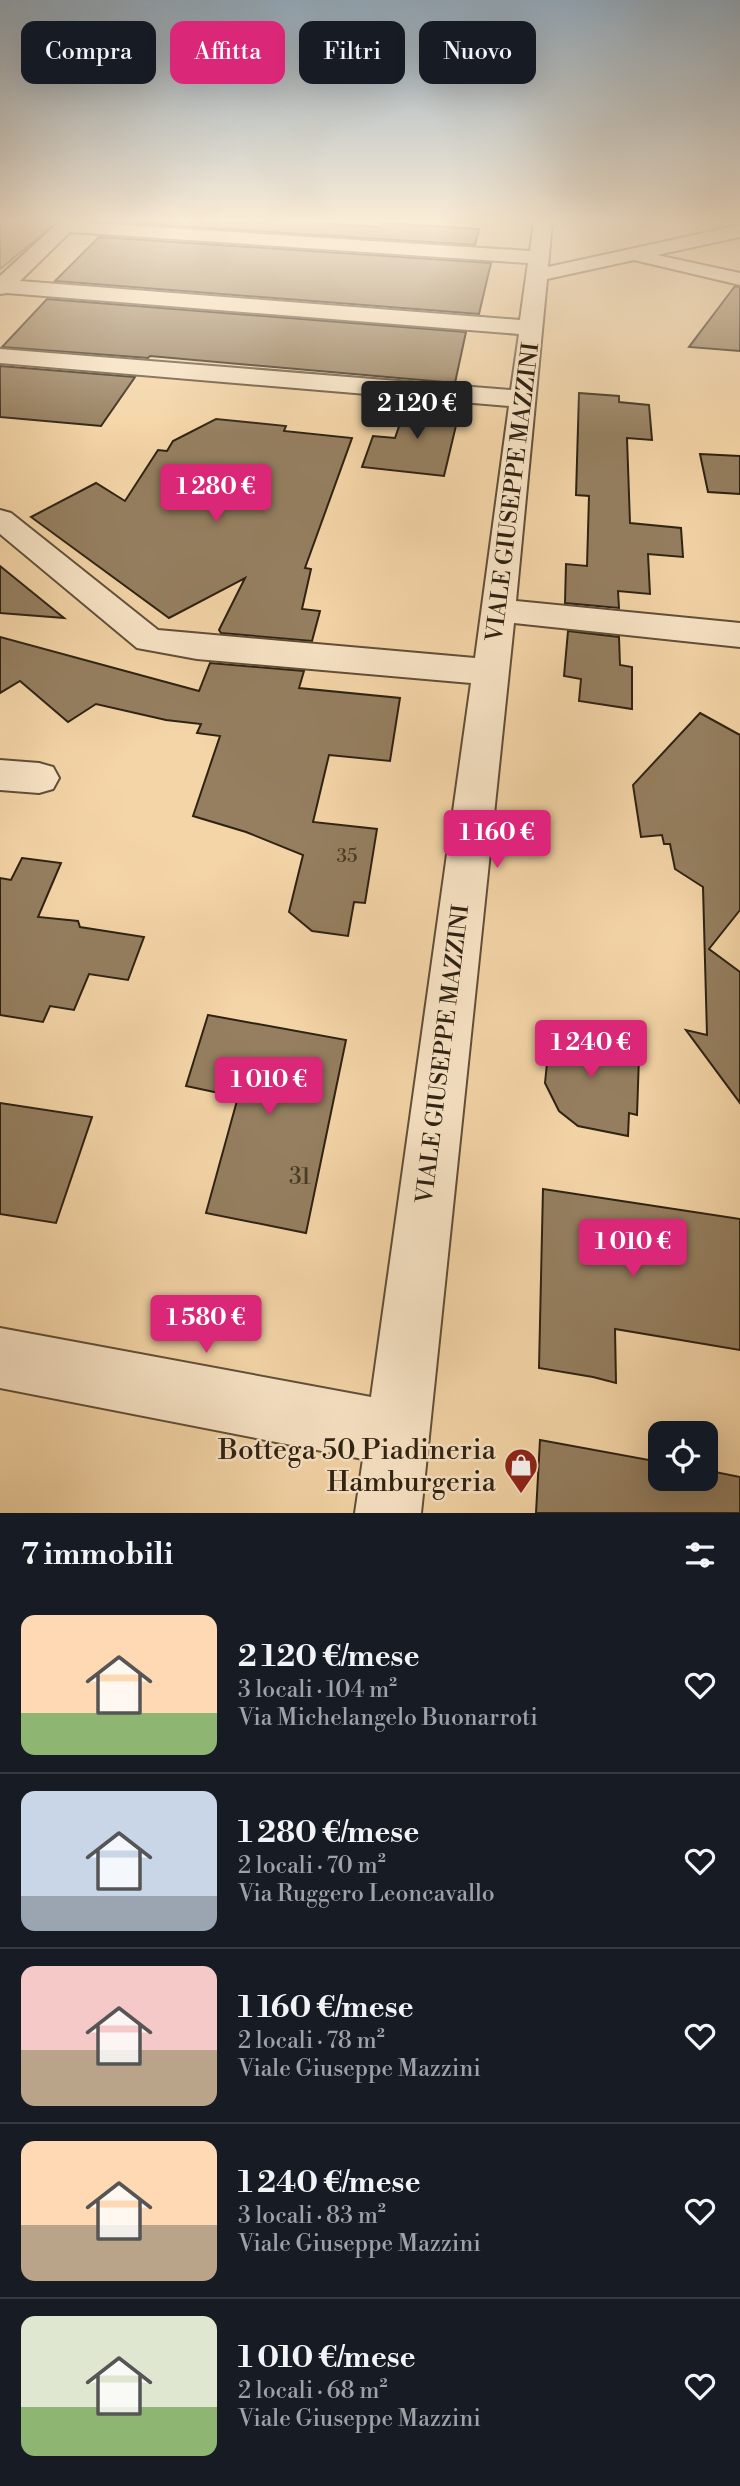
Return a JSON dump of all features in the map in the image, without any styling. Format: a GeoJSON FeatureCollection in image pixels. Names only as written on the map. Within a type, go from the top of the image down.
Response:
{"type":"FeatureCollection","features":[{"type":"Feature","properties":{"kind":"street"},"geometry":{"type":"LineString","coordinates":[[61,292],[532,328]]}},
{"type":"Feature","properties":{"kind":"street","name":"VIALE GIUSEPPE MAZZINI"},"geometry":{"type":"LineString","coordinates":[[388,1513],[536,292]]}},
{"type":"Feature","properties":{"kind":"street"},"geometry":{"type":"LineString","coordinates":[[0,356],[523,399]]}},
{"type":"Feature","properties":{"kind":"street"},"geometry":{"type":"LineString","coordinates":[[0,519],[149,640],[197,647],[491,672]]}},
{"type":"Feature","properties":{"kind":"street"},"geometry":{"type":"LineString","coordinates":[[499,610],[740,635]]}},
{"type":"Feature","properties":{"kind":"street"},"geometry":{"type":"LineString","coordinates":[[0,775],[39,778]]}},
{"type":"Feature","properties":{"kind":"street"},"geometry":{"type":"LineString","coordinates":[[0,1359],[344,1425],[397,1431]]}},
{"type":"Feature","properties":{"kind":"building"},"geometry":{"type":"Polygon","coordinates":[[[191,292],[484,292],[479,314],[191,292]]]}},
{"type":"Feature","properties":{"kind":"building"},"geometry":{"type":"Polygon","coordinates":[[[731,292],[740,292],[740,351],[689,347],[731,292]]]}},
{"type":"Feature","properties":{"kind":"building"},"geometry":{"type":"Polygon","coordinates":[[[47,299],[466,332],[455,383],[150,356],[148,358],[2,347],[47,299]]]}},
{"type":"Feature","properties":{"kind":"building"},"geometry":{"type":"Polygon","coordinates":[[[0,366],[135,377],[101,426],[0,417],[0,366]]]}},
{"type":"Feature","properties":{"kind":"building"},"geometry":{"type":"Polygon","coordinates":[[[579,393],[619,396],[619,402],[649,405],[652,440],[627,438],[630,523],[681,528],[683,557],[648,554],[650,594],[618,591],[619,608],[565,603],[566,564],[587,566],[589,496],[576,495],[579,393]]]}},
{"type":"Feature","properties":{"kind":"building"},"geometry":{"type":"Polygon","coordinates":[[[408,400],[450,404],[448,412],[459,413],[444,476],[362,467],[373,436],[395,438],[408,400]]]}},
{"type":"Feature","properties":{"kind":"building"},"geometry":{"type":"Polygon","coordinates":[[[216,419],[286,426],[284,431],[352,438],[305,568],[311,569],[302,609],[320,611],[312,641],[221,633],[219,630],[245,578],[169,618],[31,517],[96,483],[125,501],[158,450],[167,451],[173,441],[216,419]]]}},
{"type":"Feature","properties":{"kind":"building"},"geometry":{"type":"Polygon","coordinates":[[[700,454],[740,456],[740,494],[708,492],[700,454]]]}},
{"type":"Feature","properties":{"kind":"building"},"geometry":{"type":"Polygon","coordinates":[[[0,566],[64,618],[0,613],[0,566]]]}},
{"type":"Feature","properties":{"kind":"building"},"geometry":{"type":"Polygon","coordinates":[[[568,631],[619,637],[620,665],[632,667],[632,709],[579,701],[581,679],[564,676],[568,631]]]}},
{"type":"Feature","properties":{"kind":"building"},"geometry":{"type":"Polygon","coordinates":[[[0,637],[199,691],[210,663],[304,671],[299,688],[400,698],[390,761],[329,755],[313,822],[377,829],[365,903],[354,902],[348,936],[312,931],[289,912],[303,855],[246,832],[193,816],[220,736],[197,733],[201,724],[166,720],[96,704],[68,722],[20,681],[0,693],[0,637]]]}},
{"type":"Feature","properties":{"kind":"building"},"geometry":{"type":"Polygon","coordinates":[[[700,713],[740,735],[740,910],[709,949],[740,972],[740,1103],[686,1030],[707,1035],[703,887],[675,869],[670,844],[664,844],[662,835],[641,837],[633,785],[700,713]]]}},
{"type":"Feature","properties":{"kind":"building"},"geometry":{"type":"Polygon","coordinates":[[[22,858],[61,863],[38,917],[78,921],[80,927],[144,937],[128,980],[89,974],[74,1010],[50,1006],[43,1022],[0,1015],[0,878],[11,880],[22,858]]]}},
{"type":"Feature","properties":{"kind":"building"},"geometry":{"type":"Polygon","coordinates":[[[208,1015],[346,1040],[306,1233],[206,1213],[238,1097],[186,1086],[208,1015]]]}},
{"type":"Feature","properties":{"kind":"building"},"geometry":{"type":"Polygon","coordinates":[[[551,1023],[603,1034],[602,1049],[639,1056],[637,1115],[629,1113],[628,1136],[578,1126],[559,1111],[545,1083],[551,1023]]]}},
{"type":"Feature","properties":{"kind":"building"},"geometry":{"type":"Polygon","coordinates":[[[0,1103],[92,1117],[56,1223],[0,1214],[0,1103]]]}},
{"type":"Feature","properties":{"kind":"building"},"geometry":{"type":"Polygon","coordinates":[[[543,1189],[740,1219],[740,1350],[615,1329],[616,1383],[539,1368],[543,1189]]]}},
{"type":"Feature","properties":{"kind":"building"},"geometry":{"type":"Polygon","coordinates":[[[540,1440],[648,1460],[648,1491],[718,1491],[718,1473],[740,1477],[740,1513],[536,1513],[540,1440]]]}},
{"type":"Feature","properties":{"kind":"place","name":"Bottega 50 Piadineria Hamburgeria"},"geometry":{"type":"Point","coordinates":[521,1495]}}]}
